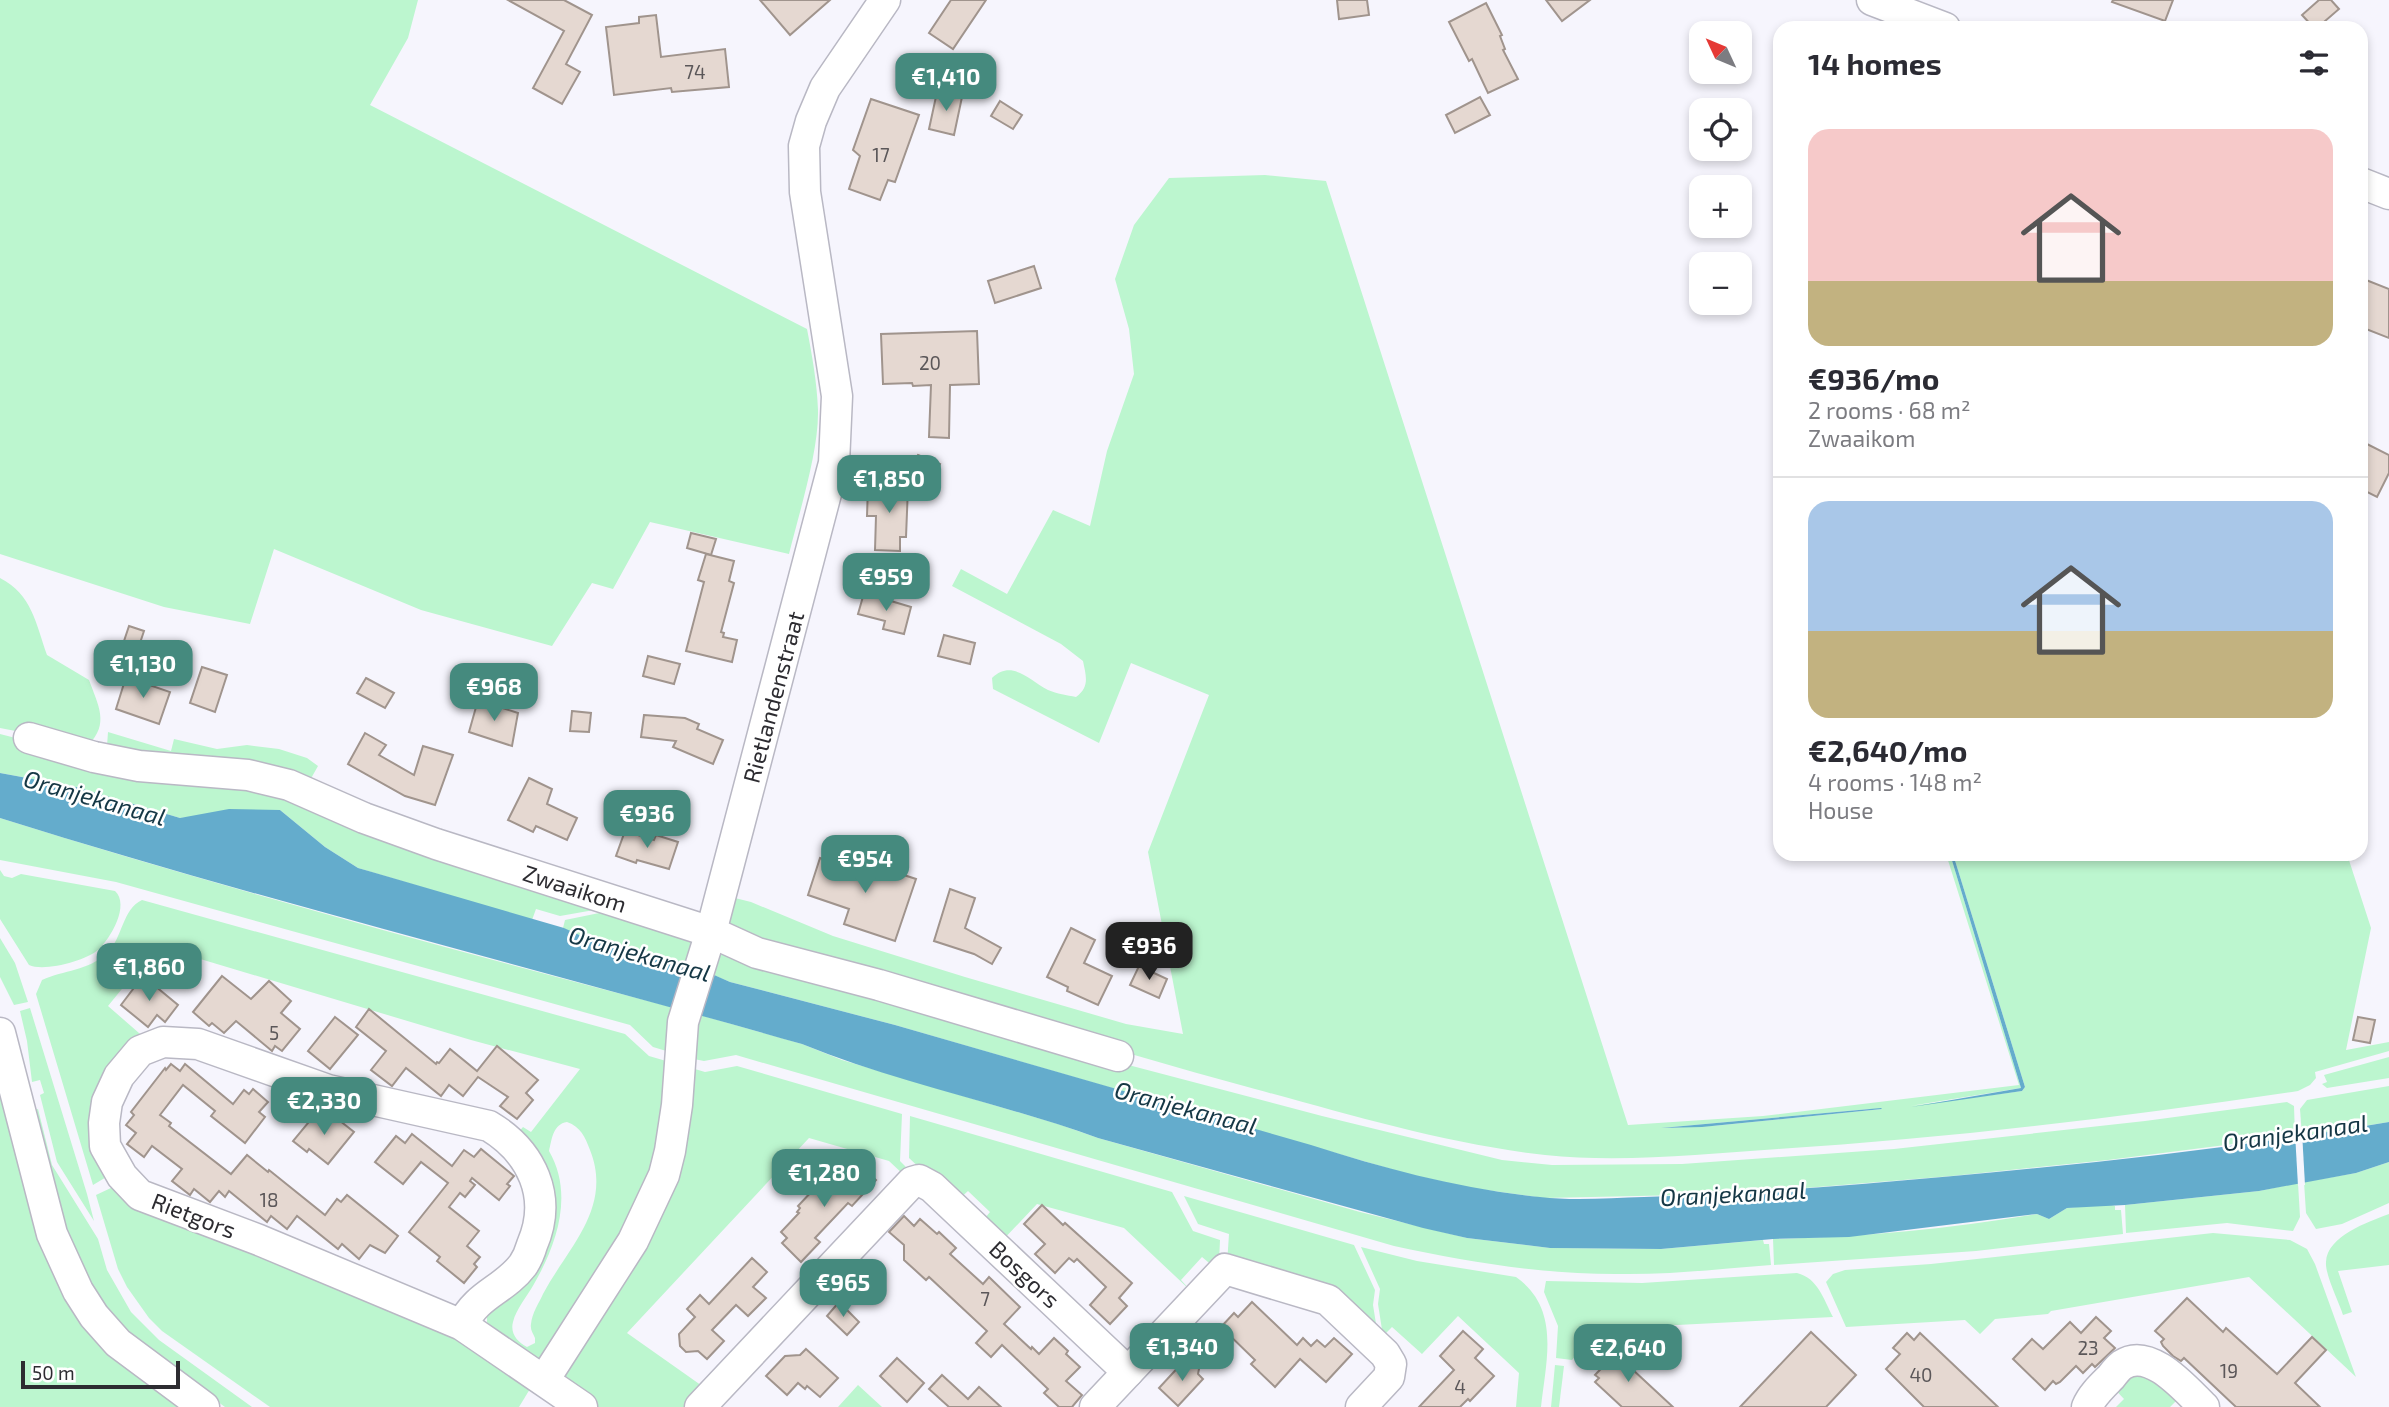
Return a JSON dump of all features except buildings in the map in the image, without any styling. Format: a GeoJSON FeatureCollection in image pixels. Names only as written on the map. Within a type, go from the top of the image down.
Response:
{"type":"FeatureCollection","features":[{"type":"Feature","properties":{"kind":"street","name":"Rietlandenstraat"},"geometry":{"type":"LineString","coordinates":[[544,1380],[633,1241],[663,1175],[670,1151],[677,1105],[683,1022],[707,946],[834,463],[837,396],[805,192],[804,146],[825,88],[885,0]]}},
{"type":"Feature","properties":{"kind":"street"},"geometry":{"type":"LineString","coordinates":[[1872,0],[1927,21]]}},
{"type":"Feature","properties":{"kind":"street"},"geometry":{"type":"LineString","coordinates":[[2368,186],[2389,194]]}},
{"type":"Feature","properties":{"kind":"street","name":"Zwaaikom"},"geometry":{"type":"LineString","coordinates":[[29,738],[94,757],[139,766],[248,775],[289,785],[363,818],[707,946],[757,953],[879,985],[1118,1056]]}},
{"type":"Feature","properties":{"kind":"street"},"geometry":{"type":"LineString","coordinates":[[0,1033],[52,1234],[78,1291],[94,1316],[118,1343],[204,1407]]}},
{"type":"Feature","properties":{"kind":"street","name":"Rietgors"},"geometry":{"type":"LineString","coordinates":[[462,1325],[471,1308],[504,1284],[524,1264],[537,1234],[541,1208],[536,1176],[518,1148],[505,1136],[489,1126],[328,1090],[198,1044],[163,1042],[140,1052],[119,1076],[107,1102],[105,1146],[122,1176],[140,1195],[259,1240],[462,1325],[582,1407]]}},
{"type":"Feature","properties":{"kind":"street","name":"Bosgors"},"geometry":{"type":"LineString","coordinates":[[700,1407],[912,1182],[919,1180],[932,1187],[1128,1372]]}},
{"type":"Feature","properties":{"kind":"street"},"geometry":{"type":"LineString","coordinates":[[1096,1407],[1225,1269],[1328,1300],[1385,1354],[1391,1364],[1389,1377],[1361,1407]]}},
{"type":"Feature","properties":{"kind":"street"},"geometry":{"type":"LineString","coordinates":[[2087,1407],[2092,1397],[2122,1365],[2130,1362],[2159,1365],[2204,1407]]}},
{"type":"Feature","properties":{"kind":"green space"},"geometry":{"type":"Polygon","coordinates":[[[0,0],[418,0],[408,38],[370,105],[807,329],[817,389],[817,426],[808,482],[789,554],[650,522],[613,589],[592,583],[552,646],[421,610],[274,549],[250,624],[164,607],[0,554],[0,0]]]}},
{"type":"Feature","properties":{"kind":"green space"},"geometry":{"type":"Polygon","coordinates":[[[1265,175],[1326,181],[1628,1125],[1763,1116],[2019,1085],[1948,861],[1952,861],[2021,1088],[1910,1106],[2022,1091],[2025,1087],[1955,861],[2349,861],[2371,928],[2346,1050],[2389,1042],[2389,1051],[2315,1072],[2316,1078],[2310,1085],[2298,1091],[2038,1126],[1662,1157],[1545,1155],[1435,1136],[1189,1071],[731,932],[724,912],[727,896],[751,902],[833,936],[965,977],[1126,1024],[1183,1034],[1148,852],[1209,695],[1131,663],[1099,743],[993,689],[992,678],[1007,670],[1020,673],[1048,690],[1076,697],[1085,685],[1083,661],[1061,644],[952,586],[961,569],[1007,594],[1053,510],[1090,526],[1107,451],[1134,374],[1129,329],[1115,279],[1134,225],[1169,178],[1265,175]],[[1882,1109],[1661,1128],[1712,1126],[1882,1109]]]}},
{"type":"Feature","properties":{"kind":"green space"},"geometry":{"type":"Polygon","coordinates":[[[0,578],[19,592],[26,601],[47,655],[89,680],[98,706],[100,722],[99,730],[88,745],[0,728],[0,578]]]}},
{"type":"Feature","properties":{"kind":"green space"},"geometry":{"type":"Polygon","coordinates":[[[108,732],[171,751],[174,739],[217,749],[247,745],[279,749],[307,758],[318,766],[309,782],[107,746],[108,732]]]}},
{"type":"Feature","properties":{"kind":"green space"},"geometry":{"type":"Polygon","coordinates":[[[0,734],[35,743],[218,776],[611,907],[560,916],[536,909],[532,920],[358,868],[325,847],[280,810],[180,818],[76,787],[0,773],[0,734]]]}},
{"type":"Feature","properties":{"kind":"green space"},"geometry":{"type":"Polygon","coordinates":[[[0,818],[338,918],[679,1009],[673,1053],[653,1047],[630,1025],[116,882],[0,860],[0,818]]]}},
{"type":"Feature","properties":{"kind":"green space"},"geometry":{"type":"Polygon","coordinates":[[[0,870],[4,876],[12,878],[21,874],[115,891],[119,897],[120,913],[113,930],[98,950],[84,958],[54,966],[29,965],[0,919],[0,870]]]}},
{"type":"Feature","properties":{"kind":"green space"},"geometry":{"type":"Polygon","coordinates":[[[142,900],[625,1034],[649,1056],[673,1063],[654,1178],[540,1364],[490,1329],[487,1312],[537,1254],[516,1135],[523,1127],[531,1132],[580,1069],[471,1040],[157,946],[108,1006],[147,1040],[126,1052],[108,1176],[93,1185],[36,994],[42,980],[84,967],[107,953],[135,904],[142,900]],[[567,1122],[556,1129],[549,1151],[560,1184],[560,1219],[550,1252],[513,1322],[515,1337],[527,1347],[535,1343],[531,1330],[534,1312],[584,1226],[592,1209],[596,1190],[596,1171],[590,1150],[582,1133],[567,1122]]]}},
{"type":"Feature","properties":{"kind":"green space"},"geometry":{"type":"Polygon","coordinates":[[[609,911],[697,943],[687,963],[586,938],[563,928],[565,920],[609,911]]]}},
{"type":"Feature","properties":{"kind":"green space"},"geometry":{"type":"Polygon","coordinates":[[[0,938],[15,963],[28,1002],[14,1005],[0,977],[0,938]]]}},
{"type":"Feature","properties":{"kind":"green space"},"geometry":{"type":"Polygon","coordinates":[[[716,948],[1117,1062],[1502,1160],[1552,1165],[1682,1164],[1894,1149],[2287,1102],[2294,1106],[2295,1136],[2108,1160],[1952,1176],[1731,1194],[1544,1198],[1471,1188],[1408,1174],[895,1025],[730,982],[704,971],[716,948]]]}},
{"type":"Feature","properties":{"kind":"green space"},"geometry":{"type":"Polygon","coordinates":[[[30,1008],[94,1221],[57,1162],[40,1095],[44,1093],[40,1080],[32,1082],[20,1011],[30,1008]]]}},
{"type":"Feature","properties":{"kind":"green space"},"geometry":{"type":"Polygon","coordinates":[[[693,1013],[802,1044],[842,1060],[1098,1138],[1360,1212],[1467,1238],[1550,1248],[1661,1249],[1763,1240],[1764,1244],[1769,1244],[1771,1265],[1655,1274],[1560,1272],[1505,1266],[1394,1246],[736,1055],[704,1061],[689,1058],[693,1013]]]}},
{"type":"Feature","properties":{"kind":"green space"},"geometry":{"type":"Polygon","coordinates":[[[2389,1057],[2389,1078],[2327,1088],[2322,1084],[2327,1082],[2324,1075],[2389,1057]]]}},
{"type":"Feature","properties":{"kind":"green space"},"geometry":{"type":"Polygon","coordinates":[[[737,1066],[902,1114],[900,1161],[909,1170],[905,1176],[889,1161],[809,1138],[627,1333],[705,1388],[688,1407],[598,1407],[568,1386],[563,1379],[564,1365],[620,1276],[688,1067],[705,1072],[737,1066]]]}},
{"type":"Feature","properties":{"kind":"green space"},"geometry":{"type":"Polygon","coordinates":[[[0,1079],[41,1240],[183,1407],[0,1407],[0,1079]]]}},
{"type":"Feature","properties":{"kind":"green space"},"geometry":{"type":"Polygon","coordinates":[[[2389,1086],[2389,1122],[2302,1136],[2300,1109],[2307,1100],[2389,1086]]]}},
{"type":"Feature","properties":{"kind":"green space"},"geometry":{"type":"Polygon","coordinates":[[[38,1109],[52,1165],[98,1239],[107,1270],[131,1312],[159,1340],[252,1407],[225,1407],[138,1344],[102,1305],[69,1246],[32,1110],[38,1109]]]}},
{"type":"Feature","properties":{"kind":"green space"},"geometry":{"type":"Polygon","coordinates":[[[910,1116],[1172,1192],[1193,1231],[1220,1240],[1219,1262],[1214,1267],[1202,1257],[1181,1280],[1191,1291],[1124,1228],[1037,1204],[1000,1243],[980,1224],[990,1212],[968,1191],[956,1202],[909,1158],[910,1116]]]}},
{"type":"Feature","properties":{"kind":"green space"},"geometry":{"type":"Polygon","coordinates":[[[2389,1162],[2389,1203],[2342,1224],[2316,1229],[2306,1213],[2304,1182],[2356,1173],[2389,1162]]]}},
{"type":"Feature","properties":{"kind":"green space"},"geometry":{"type":"Polygon","coordinates":[[[2298,1183],[2300,1217],[2293,1231],[2227,1223],[2126,1233],[2125,1205],[2259,1191],[2298,1183]]]}},
{"type":"Feature","properties":{"kind":"green space"},"geometry":{"type":"Polygon","coordinates":[[[113,1187],[473,1343],[533,1384],[519,1407],[270,1407],[162,1331],[149,1318],[118,1269],[96,1195],[113,1187]]]}},
{"type":"Feature","properties":{"kind":"green space"},"geometry":{"type":"Polygon","coordinates":[[[1184,1196],[1354,1245],[1375,1290],[1373,1305],[1377,1330],[1227,1264],[1229,1234],[1198,1224],[1184,1196]]]}},
{"type":"Feature","properties":{"kind":"green space"},"geometry":{"type":"Polygon","coordinates":[[[2107,1204],[2115,1206],[2115,1210],[2121,1210],[2123,1234],[1976,1251],[1774,1265],[1773,1239],[1906,1231],[2037,1214],[2049,1219],[2067,1208],[2107,1204]]]}},
{"type":"Feature","properties":{"kind":"green space"},"geometry":{"type":"Polygon","coordinates":[[[2389,1214],[2389,1265],[2338,1271],[2352,1312],[2343,1315],[2328,1274],[2328,1253],[2341,1237],[2350,1231],[2389,1214]]]}},
{"type":"Feature","properties":{"kind":"green space"},"geometry":{"type":"Polygon","coordinates":[[[2213,1233],[2290,1240],[2307,1249],[2315,1264],[2356,1377],[2249,1277],[2051,1311],[2048,1314],[1995,1319],[1980,1334],[1965,1320],[1846,1327],[1826,1282],[1833,1274],[1845,1270],[1931,1264],[2213,1233]]]}},
{"type":"Feature","properties":{"kind":"green space"},"geometry":{"type":"Polygon","coordinates":[[[1361,1247],[1417,1261],[1516,1277],[1540,1304],[1545,1320],[1547,1354],[1541,1407],[1516,1407],[1519,1373],[1458,1316],[1422,1354],[1392,1327],[1383,1336],[1378,1304],[1380,1289],[1361,1247]]]}},
{"type":"Feature","properties":{"kind":"green space"},"geometry":{"type":"Polygon","coordinates":[[[1797,1273],[1815,1285],[1833,1317],[1599,1329],[1572,1360],[1556,1358],[1558,1326],[1544,1292],[1546,1281],[1642,1283],[1797,1273]]]}},
{"type":"Feature","properties":{"kind":"green space"},"geometry":{"type":"Polygon","coordinates":[[[1555,1365],[1564,1366],[1559,1407],[1551,1407],[1555,1365]]]}},
{"type":"Feature","properties":{"kind":"green space"},"geometry":{"type":"Polygon","coordinates":[[[2133,1368],[2183,1394],[2170,1407],[2116,1407],[2124,1399],[2110,1384],[2133,1368]]]}},
{"type":"Feature","properties":{"kind":"green space"},"geometry":{"type":"Polygon","coordinates":[[[858,1385],[882,1407],[838,1407],[858,1385]]]}},
{"type":"Feature","properties":{"kind":"water","name":"Oranjekanaal"},"geometry":{"type":"Polygon","coordinates":[[[0,773],[76,787],[180,818],[229,809],[280,810],[325,847],[358,868],[564,928],[586,938],[687,963],[730,982],[895,1025],[1367,1162],[1481,1189],[1579,1199],[1807,1188],[2126,1159],[2389,1122],[2389,1162],[2356,1173],[2259,1191],[2125,1205],[2067,1208],[2049,1219],[2037,1214],[1849,1237],[1773,1239],[1661,1249],[1550,1248],[1467,1238],[1098,1138],[875,1070],[802,1044],[300,906],[0,818],[0,773]]]}},
{"type":"Feature","properties":{"kind":"water"},"geometry":{"type":"Polygon","coordinates":[[[1952,861],[1955,861],[2025,1087],[2022,1091],[1911,1107],[2021,1088],[1952,861]]]}},
{"type":"Feature","properties":{"kind":"water"},"geometry":{"type":"Polygon","coordinates":[[[1881,1108],[1702,1127],[1661,1128],[1881,1108]]]}},
{"type":"Feature","properties":{"kind":"pier"},"geometry":{"type":"Polygon","coordinates":[[[2302,1132],[2305,1185],[2298,1186],[2295,1133],[2302,1132]]]}}]}
